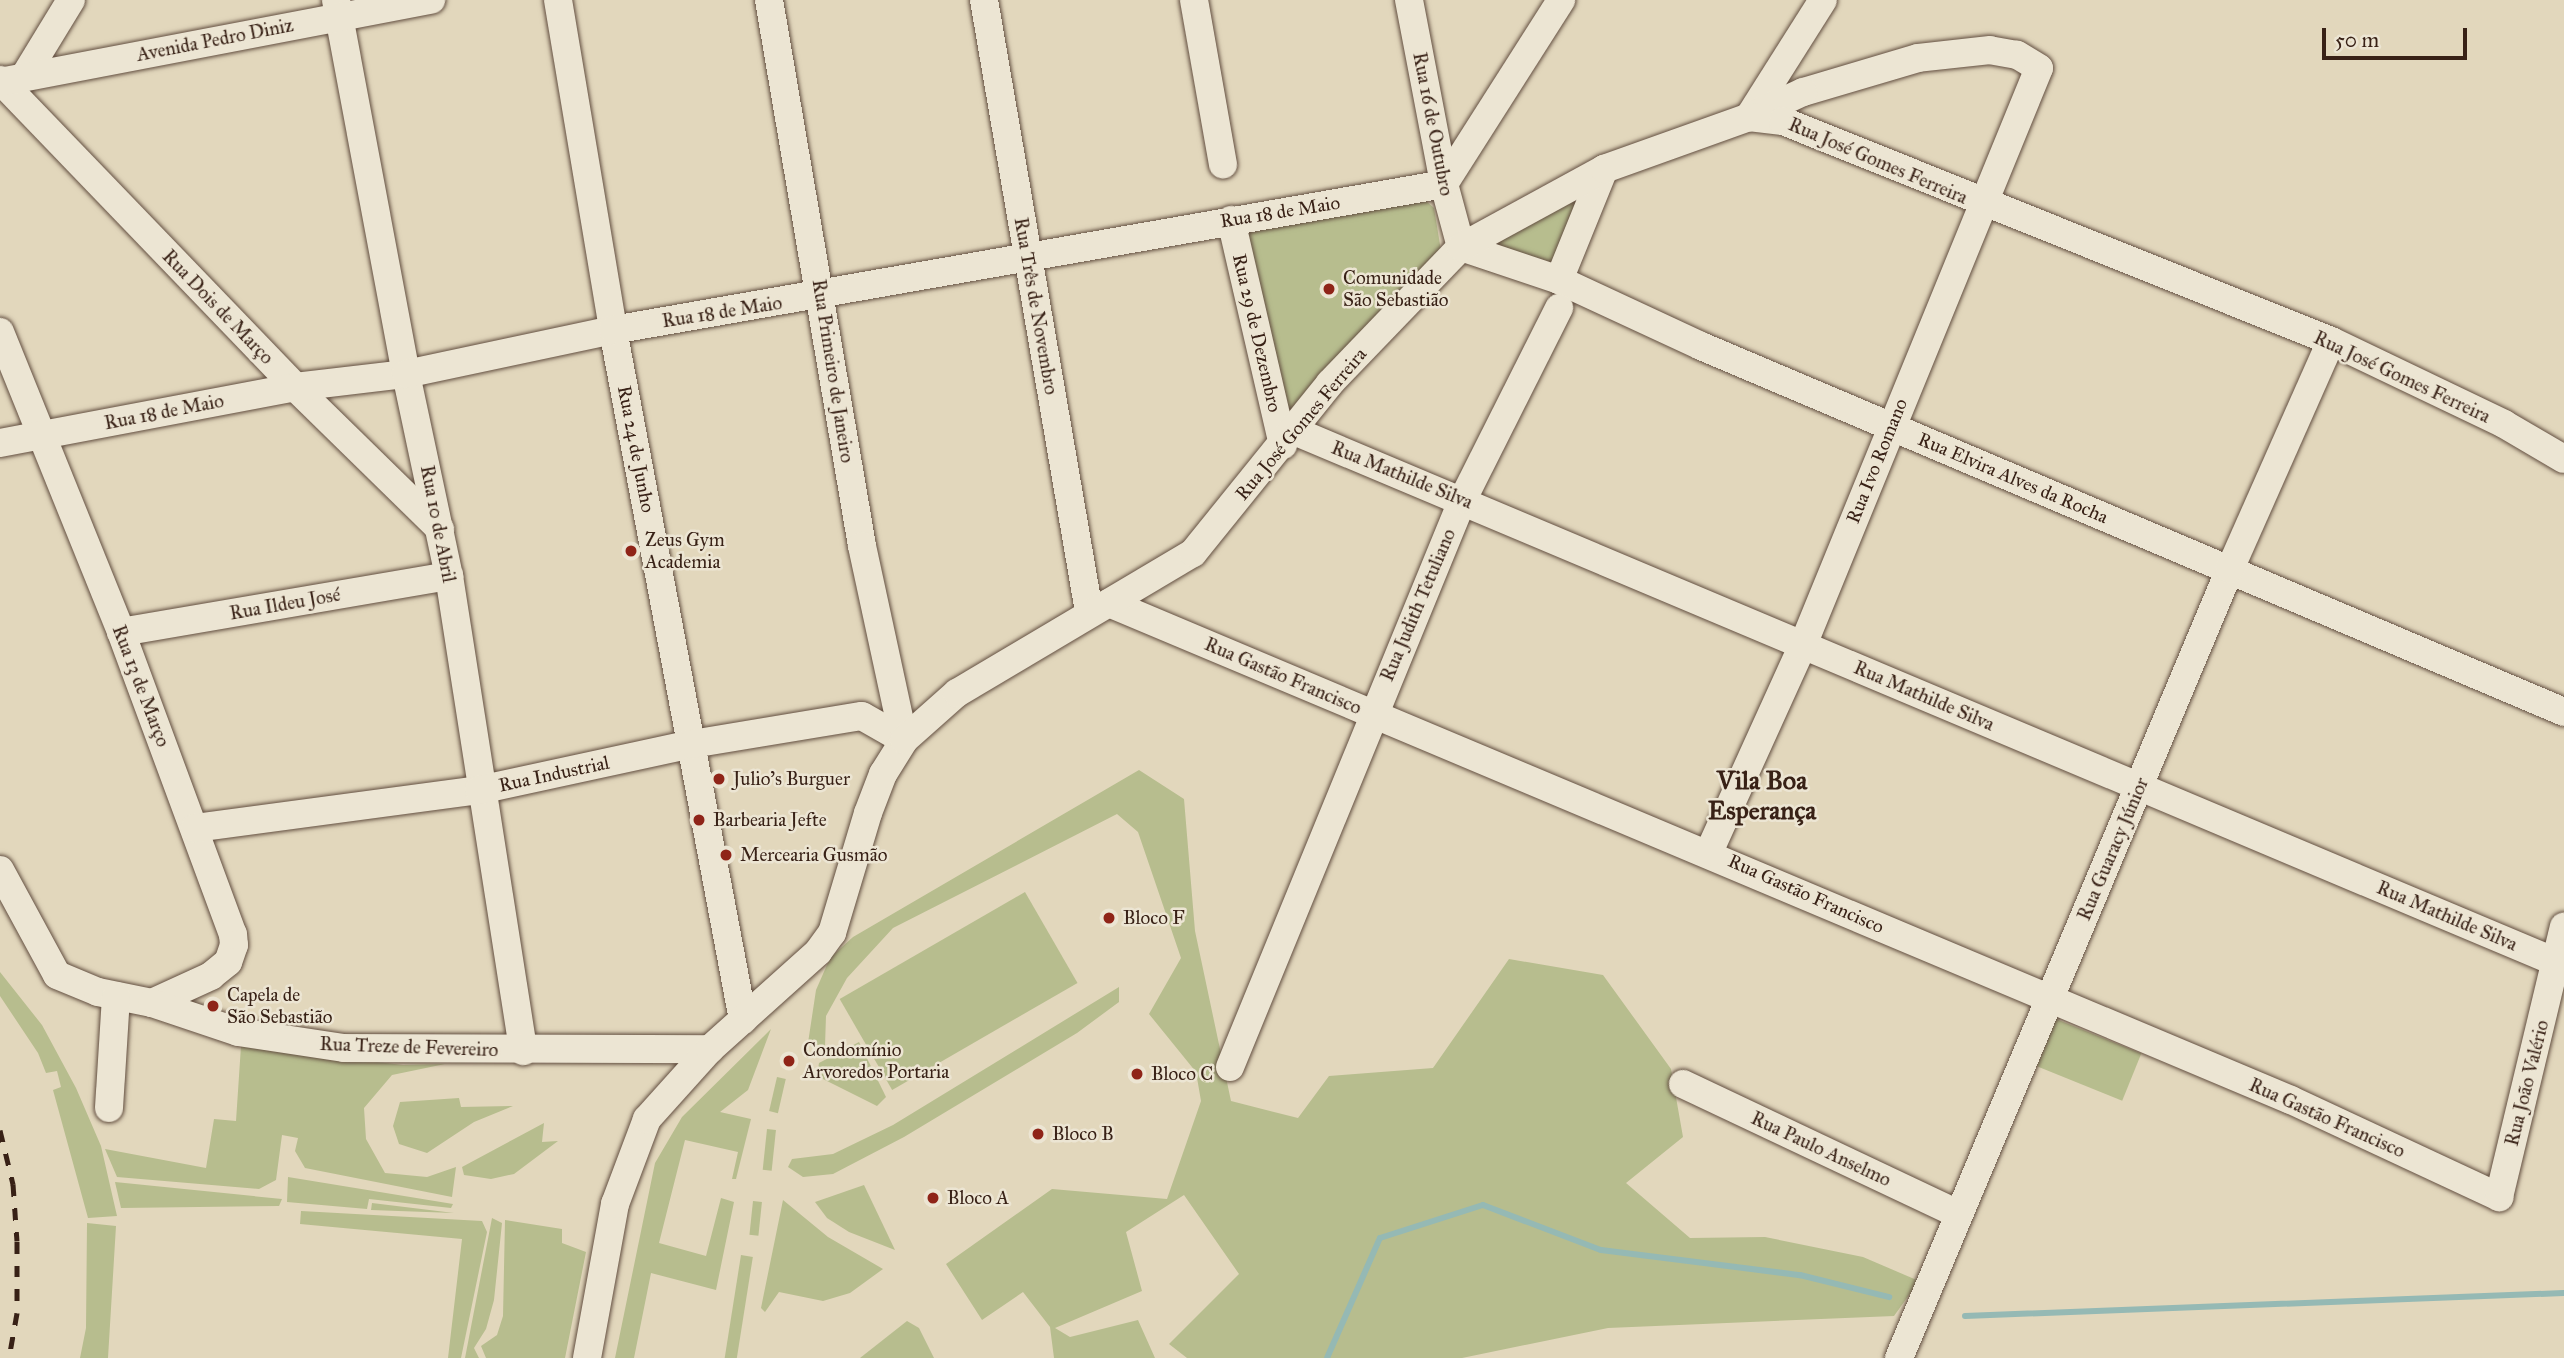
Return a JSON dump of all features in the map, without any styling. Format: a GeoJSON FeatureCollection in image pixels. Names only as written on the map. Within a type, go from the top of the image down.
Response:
{"type":"FeatureCollection","features":[{"type":"Feature","properties":{"kind":"street"},"geometry":{"type":"LineString","coordinates":[[6,80],[71,0]]}},
{"type":"Feature","properties":{"kind":"street","name":"Avenida Pedro Diniz"},"geometry":{"type":"LineString","coordinates":[[6,80],[338,9],[431,0]]}},
{"type":"Feature","properties":{"kind":"street","name":"Rua 24 de Junho"},"geometry":{"type":"LineString","coordinates":[[558,0],[614,330],[743,1020]]}},
{"type":"Feature","properties":{"kind":"street","name":"Rua Primeiro de Janeiro"},"geometry":{"type":"LineString","coordinates":[[769,0],[862,546],[904,740]]}},
{"type":"Feature","properties":{"kind":"street","name":"Rua Três de Novembro"},"geometry":{"type":"LineString","coordinates":[[984,0],[1028,260],[1099,607]]}},
{"type":"Feature","properties":{"kind":"street"},"geometry":{"type":"LineString","coordinates":[[1194,0],[1223,164]]}},
{"type":"Feature","properties":{"kind":"street","name":"Rua 16 de Outubro"},"geometry":{"type":"LineString","coordinates":[[1409,0],[1444,184],[1461,247]]}},
{"type":"Feature","properties":{"kind":"street"},"geometry":{"type":"LineString","coordinates":[[1444,184],[1561,0]]}},
{"type":"Feature","properties":{"kind":"street"},"geometry":{"type":"LineString","coordinates":[[1748,117],[1823,0]]}},
{"type":"Feature","properties":{"kind":"street","name":"Rua 10 de Abril"},"geometry":{"type":"LineString","coordinates":[[338,9],[405,374],[449,576],[479,790],[523,1051]]}},
{"type":"Feature","properties":{"kind":"street","name":"Rua Ivo Romano"},"geometry":{"type":"LineString","coordinates":[[1709,852],[1803,645],[2039,68],[2017,55],[1990,50],[1918,58],[1803,92],[1748,117]]}},
{"type":"Feature","properties":{"kind":"street","name":"Rua Dois de Março"},"geometry":{"type":"LineString","coordinates":[[6,80],[295,387],[440,529]]}},
{"type":"Feature","properties":{"kind":"street","name":"Rua José Gomes Ferreira"},"geometry":{"type":"LineString","coordinates":[[587,1358],[615,1204],[647,1119],[709,1049],[818,952],[832,933],[868,813],[883,774],[904,740],[957,693],[1193,553],[1330,383],[1461,247],[1604,169],[1748,117],[1766,117],[1794,126],[1984,206],[2331,341],[2504,424],[2564,459]]}},
{"type":"Feature","properties":{"kind":"street"},"geometry":{"type":"LineString","coordinates":[[1559,280],[1604,169]]}},
{"type":"Feature","properties":{"kind":"street","name":"Rua 18 de Maio"},"geometry":{"type":"LineString","coordinates":[[0,443],[295,387],[405,374],[614,330],[1028,260],[1231,220],[1444,184]]}},
{"type":"Feature","properties":{"kind":"street","name":"Rua 29 de Dezembro"},"geometry":{"type":"LineString","coordinates":[[1231,220],[1287,438]]}},
{"type":"Feature","properties":{"kind":"street","name":"Rua Elvira Alves da Rocha"},"geometry":{"type":"LineString","coordinates":[[1461,247],[1559,280],[1890,427],[2564,712]]}},
{"type":"Feature","properties":{"kind":"street","name":"Rua Judith Tetuliano"},"geometry":{"type":"LineString","coordinates":[[1230,1067],[1372,713],[1463,499],[1559,308]]}},
{"type":"Feature","properties":{"kind":"street","name":"Rua 13 de Março"},"geometry":{"type":"LineString","coordinates":[[0,332],[44,434],[121,632],[195,828],[234,945],[228,962],[211,975],[152,1003]]}},
{"type":"Feature","properties":{"kind":"street","name":"Rua Guaracy Júnior"},"geometry":{"type":"LineString","coordinates":[[1899,1358],[1935,1280],[1958,1214],[2230,569],[2331,341]]}},
{"type":"Feature","properties":{"kind":"street","name":"Rua Mathilde Silva"},"geometry":{"type":"LineString","coordinates":[[1287,438],[1463,499],[2556,962]]}},
{"type":"Feature","properties":{"kind":"street","name":"Rua Ildeu José"},"geometry":{"type":"LineString","coordinates":[[121,632],[449,576]]}},
{"type":"Feature","properties":{"kind":"street","name":"Rua Gastão Francisco"},"geometry":{"type":"LineString","coordinates":[[1099,607],[1372,713],[1709,852],[2050,1001],[2291,1100],[2499,1197]]}},
{"type":"Feature","properties":{"kind":"street","name":"Rua Industrial"},"geometry":{"type":"LineString","coordinates":[[195,828],[479,790],[692,744],[862,716],[904,740]]}},
{"type":"Feature","properties":{"kind":"street","name":"Rua Treze de Fevereiro"},"geometry":{"type":"LineString","coordinates":[[0,870],[57,975],[107,994],[152,1003],[213,1026],[290,1042],[344,1048],[523,1051],[709,1049]]}},
{"type":"Feature","properties":{"kind":"street","name":"Rua João Valério"},"geometry":{"type":"LineString","coordinates":[[2499,1197],[2564,927]]}},
{"type":"Feature","properties":{"kind":"street"},"geometry":{"type":"LineString","coordinates":[[107,994],[109,1108]]}},
{"type":"Feature","properties":{"kind":"street","name":"Rua Paulo Anselmo"},"geometry":{"type":"LineString","coordinates":[[1683,1084],[1958,1214]]}},
{"type":"Feature","properties":{"kind":"green space"},"geometry":{"type":"Polygon","coordinates":[[[1580,191],[1559,272],[1482,248],[1580,191]]]}},
{"type":"Feature","properties":{"kind":"green space"},"geometry":{"type":"Polygon","coordinates":[[[1426,201],[1434,208],[1442,257],[1291,425],[1245,230],[1426,201]]]}},
{"type":"Feature","properties":{"kind":"green space"},"geometry":{"type":"Polygon","coordinates":[[[1139,770],[1184,799],[1195,931],[1231,1101],[1298,1118],[1329,1076],[1433,1068],[1509,959],[1603,975],[1671,1069],[1683,1137],[1626,1183],[1690,1238],[1765,1237],[1863,1257],[1919,1281],[1894,1316],[1608,1328],[1462,1358],[1187,1358],[1169,1344],[1239,1274],[1184,1195],[1126,1232],[1142,1291],[1055,1328],[1070,1337],[1138,1320],[1155,1358],[1054,1358],[1050,1327],[1023,1292],[982,1320],[946,1264],[1052,1189],[1167,1199],[1201,1101],[1196,1072],[1149,1014],[1181,958],[1138,832],[1117,814],[893,928],[847,978],[826,1016],[825,1046],[808,1043],[816,990],[830,958],[853,937],[1139,770]]]}},
{"type":"Feature","properties":{"kind":"green space"},"geometry":{"type":"Polygon","coordinates":[[[1025,892],[1078,983],[892,1090],[840,999],[1025,892]]]}},
{"type":"Feature","properties":{"kind":"green space"},"geometry":{"type":"Polygon","coordinates":[[[0,972],[42,1025],[76,1088],[101,1146],[117,1216],[88,1218],[53,1090],[61,1087],[57,1071],[46,1073],[38,1053],[0,996],[0,972]]]}},
{"type":"Feature","properties":{"kind":"green space"},"geometry":{"type":"Polygon","coordinates":[[[1119,987],[1119,1002],[1077,1033],[904,1137],[833,1174],[803,1177],[788,1167],[792,1159],[833,1154],[893,1125],[1119,987]]]}},
{"type":"Feature","properties":{"kind":"green space"},"geometry":{"type":"Polygon","coordinates":[[[2056,1019],[2141,1053],[2122,1101],[2037,1066],[2056,1019]]]}},
{"type":"Feature","properties":{"kind":"green space"},"geometry":{"type":"Polygon","coordinates":[[[771,1029],[748,1090],[720,1112],[751,1119],[736,1179],[732,1179],[738,1152],[685,1140],[659,1243],[706,1256],[721,1198],[734,1202],[716,1290],[651,1273],[634,1358],[615,1358],[655,1163],[682,1117],[771,1029]]]}},
{"type":"Feature","properties":{"kind":"green space"},"geometry":{"type":"Polygon","coordinates":[[[859,1042],[886,1097],[877,1106],[817,1076],[819,1063],[859,1042]]]}},
{"type":"Feature","properties":{"kind":"green space"},"geometry":{"type":"Polygon","coordinates":[[[241,1046],[403,1065],[445,1064],[392,1075],[364,1108],[366,1139],[385,1173],[427,1177],[456,1167],[452,1197],[305,1168],[295,1151],[298,1138],[282,1135],[276,1180],[259,1189],[117,1177],[105,1149],[206,1168],[214,1119],[236,1121],[241,1046]]]}},
{"type":"Feature","properties":{"kind":"green space"},"geometry":{"type":"Polygon","coordinates":[[[777,1077],[786,1079],[778,1113],[769,1111],[777,1077]]]}},
{"type":"Feature","properties":{"kind":"green space"},"geometry":{"type":"Polygon","coordinates":[[[459,1098],[461,1107],[513,1106],[474,1122],[427,1153],[399,1144],[393,1126],[400,1102],[459,1098]]]}},
{"type":"Feature","properties":{"kind":"green space"},"geometry":{"type":"Polygon","coordinates":[[[544,1123],[542,1142],[558,1141],[514,1174],[491,1179],[464,1175],[462,1167],[544,1123]]]}},
{"type":"Feature","properties":{"kind":"green space"},"geometry":{"type":"Polygon","coordinates":[[[767,1129],[776,1130],[772,1171],[763,1170],[767,1129]]]}},
{"type":"Feature","properties":{"kind":"green space"},"geometry":{"type":"Polygon","coordinates":[[[288,1177],[453,1204],[451,1208],[369,1199],[367,1209],[287,1202],[288,1177]]]}},
{"type":"Feature","properties":{"kind":"green space"},"geometry":{"type":"Polygon","coordinates":[[[115,1182],[282,1199],[279,1206],[121,1208],[115,1182]]]}},
{"type":"Feature","properties":{"kind":"green space"},"geometry":{"type":"Polygon","coordinates":[[[864,1185],[895,1250],[849,1232],[827,1218],[815,1202],[864,1185]]]}},
{"type":"Feature","properties":{"kind":"green space"},"geometry":{"type":"Polygon","coordinates":[[[783,1200],[828,1237],[883,1269],[850,1293],[823,1301],[779,1292],[765,1312],[761,1308],[783,1200]]]}},
{"type":"Feature","properties":{"kind":"green space"},"geometry":{"type":"Polygon","coordinates":[[[753,1201],[762,1202],[758,1236],[749,1235],[753,1201]]]}},
{"type":"Feature","properties":{"kind":"green space"},"geometry":{"type":"Polygon","coordinates":[[[372,1203],[454,1213],[371,1210],[372,1203]]]}},
{"type":"Feature","properties":{"kind":"green space"},"geometry":{"type":"Polygon","coordinates":[[[301,1211],[482,1221],[487,1232],[461,1358],[448,1358],[462,1239],[300,1224],[301,1211]]]}},
{"type":"Feature","properties":{"kind":"green space"},"geometry":{"type":"Polygon","coordinates":[[[492,1218],[502,1223],[494,1300],[486,1329],[474,1348],[479,1358],[465,1358],[492,1218]]]}},
{"type":"Feature","properties":{"kind":"green space"},"geometry":{"type":"Polygon","coordinates":[[[505,1220],[562,1229],[562,1243],[586,1252],[565,1358],[486,1358],[481,1346],[497,1335],[503,1316],[505,1220]]]}},
{"type":"Feature","properties":{"kind":"green space"},"geometry":{"type":"Polygon","coordinates":[[[87,1223],[116,1226],[108,1358],[80,1358],[86,1328],[87,1223]]]}},
{"type":"Feature","properties":{"kind":"green space"},"geometry":{"type":"Polygon","coordinates":[[[741,1255],[753,1257],[737,1358],[725,1358],[741,1255]]]}},
{"type":"Feature","properties":{"kind":"green space"},"geometry":{"type":"Polygon","coordinates":[[[907,1321],[919,1328],[934,1358],[860,1358],[907,1321]]]}},
{"type":"Feature","properties":{"kind":"waterway"},"geometry":{"type":"LineString","coordinates":[[1327,1358],[1380,1238],[1483,1205],[1601,1250],[1800,1275],[1889,1297]]}},
{"type":"Feature","properties":{"kind":"waterway"},"geometry":{"type":"LineString","coordinates":[[1965,1316],[2564,1293]]}},
{"type":"Feature","properties":{"kind":"railway"},"geometry":{"type":"LineString","coordinates":[[0,1130],[13,1184],[17,1241],[17,1313],[9,1358]]}},
{"type":"Feature","properties":{"kind":"place","name":"Comunidade São Sebastião"},"geometry":{"type":"Point","coordinates":[1329,289]}},
{"type":"Feature","properties":{"kind":"place","name":"Zeus Gym Academia"},"geometry":{"type":"Point","coordinates":[631,551]}},
{"type":"Feature","properties":{"kind":"place","name":"Julio's Burguer"},"geometry":{"type":"Point","coordinates":[719,779]}},
{"type":"Feature","properties":{"kind":"place","name":"Barbearia Jefte"},"geometry":{"type":"Point","coordinates":[699,820]}},
{"type":"Feature","properties":{"kind":"place","name":"Mercearia Gusmão"},"geometry":{"type":"Point","coordinates":[726,855]}},
{"type":"Feature","properties":{"kind":"place","name":"Bloco F"},"geometry":{"type":"Point","coordinates":[1109,918]}},
{"type":"Feature","properties":{"kind":"place","name":"Capela de São Sebastião"},"geometry":{"type":"Point","coordinates":[213,1006]}},
{"type":"Feature","properties":{"kind":"place","name":"Condomínio Arvoredos Portaria"},"geometry":{"type":"Point","coordinates":[789,1061]}},
{"type":"Feature","properties":{"kind":"place","name":"Bloco C"},"geometry":{"type":"Point","coordinates":[1137,1074]}},
{"type":"Feature","properties":{"kind":"place","name":"Bloco B"},"geometry":{"type":"Point","coordinates":[1038,1134]}},
{"type":"Feature","properties":{"kind":"place","name":"Bloco A"},"geometry":{"type":"Point","coordinates":[933,1198]}},
{"type":"Feature","properties":{"kind":"district","name":"Vila Boa Esperança"},"geometry":{"type":"Point","coordinates":[1762,796]}}]}
